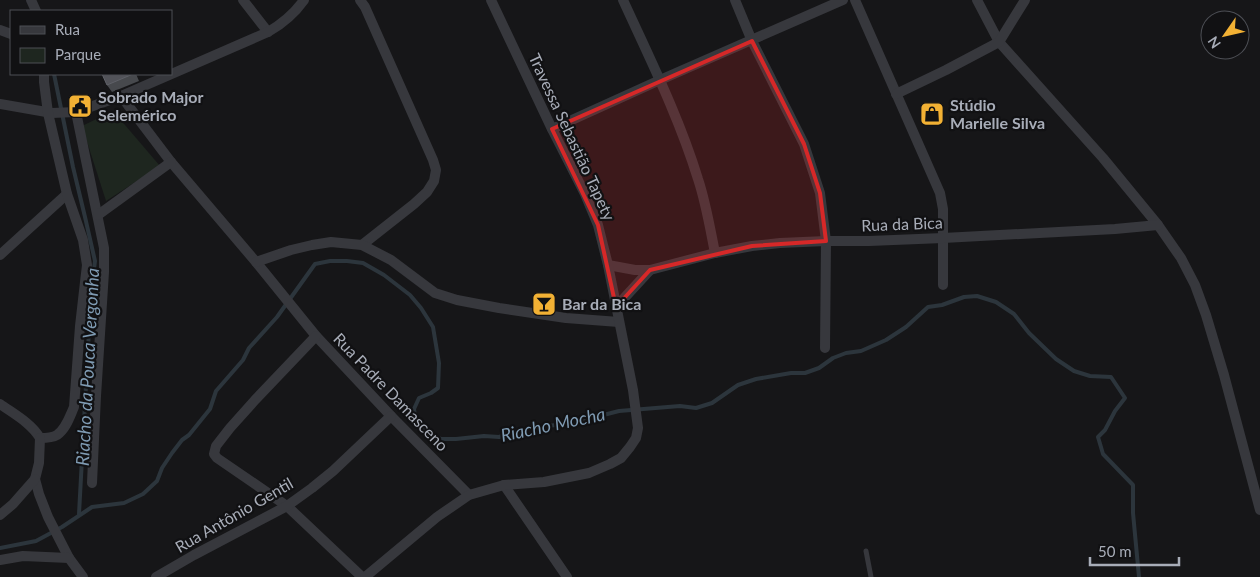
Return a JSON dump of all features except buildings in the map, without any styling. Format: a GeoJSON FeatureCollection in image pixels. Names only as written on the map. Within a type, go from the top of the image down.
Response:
{"type":"FeatureCollection","features":[{"type":"Feature","properties":{"kind":"street"},"geometry":{"type":"LineString","coordinates":[[243,0],[268,32]]}},
{"type":"Feature","properties":{"kind":"street"},"geometry":{"type":"LineString","coordinates":[[172,74],[268,32],[280,25],[304,0]]}},
{"type":"Feature","properties":{"kind":"street"},"geometry":{"type":"LineString","coordinates":[[360,0],[376,30],[436,170],[434,181],[427,192],[362,245]]}},
{"type":"Feature","properties":{"kind":"street"},"geometry":{"type":"LineString","coordinates":[[623,0],[660,80],[686,143],[707,213],[714,253]]}},
{"type":"Feature","properties":{"kind":"street"},"geometry":{"type":"LineString","coordinates":[[735,0],[752,41],[804,144],[820,193],[826,240],[825,348]]}},
{"type":"Feature","properties":{"kind":"street"},"geometry":{"type":"LineString","coordinates":[[552,129],[844,0]]}},
{"type":"Feature","properties":{"kind":"street"},"geometry":{"type":"LineString","coordinates":[[854,0],[940,193],[943,209],[942,285]]}},
{"type":"Feature","properties":{"kind":"street"},"geometry":{"type":"LineString","coordinates":[[977,0],[999,42],[1103,158],[1158,225],[1181,258],[1195,285],[1206,315],[1260,510]]}},
{"type":"Feature","properties":{"kind":"street"},"geometry":{"type":"LineString","coordinates":[[896,94],[999,42],[1025,0]]}},
{"type":"Feature","properties":{"kind":"street","name":"Travessa Sebastião Tapety"},"geometry":{"type":"LineString","coordinates":[[495,1],[552,129],[585,194],[598,225],[608,264],[633,390],[638,428],[636,438],[621,458],[589,473],[544,482],[504,485]]}},
{"type":"Feature","properties":{"kind":"street"},"geometry":{"type":"LineString","coordinates":[[40,438],[49,438],[57,435],[69,419],[74,407],[80,326],[86,282],[83,240],[68,194],[50,113],[44,75]]}},
{"type":"Feature","properties":{"kind":"street"},"geometry":{"type":"LineString","coordinates":[[0,104],[50,113],[72,112],[121,96],[169,75]]}},
{"type":"Feature","properties":{"kind":"street"},"geometry":{"type":"LineString","coordinates":[[121,96],[171,162],[256,262],[312,245],[331,242],[362,245],[391,260],[436,293],[457,300],[566,318],[619,322]]}},
{"type":"Feature","properties":{"kind":"street"},"geometry":{"type":"LineString","coordinates":[[72,112],[98,215],[104,248],[92,483]]}},
{"type":"Feature","properties":{"kind":"street"},"geometry":{"type":"LineString","coordinates":[[98,215],[171,162]]}},
{"type":"Feature","properties":{"kind":"street"},"geometry":{"type":"LineString","coordinates":[[0,255],[68,194]]}},
{"type":"Feature","properties":{"kind":"street","name":"Rua da Bica"},"geometry":{"type":"LineString","coordinates":[[608,264],[635,270],[650,270],[714,253],[780,243],[826,240],[869,241],[943,238],[1158,225]]}},
{"type":"Feature","properties":{"kind":"street","name":"Rua Padre Damasceno"},"geometry":{"type":"LineString","coordinates":[[256,262],[316,336],[469,495]]}},
{"type":"Feature","properties":{"kind":"street"},"geometry":{"type":"LineString","coordinates":[[616,307],[650,270]]}},
{"type":"Feature","properties":{"kind":"street"},"geometry":{"type":"LineString","coordinates":[[316,336],[230,428],[216,446],[214,454],[217,458],[287,506],[364,577],[437,517],[469,495],[504,485],[567,577]]}},
{"type":"Feature","properties":{"kind":"street"},"geometry":{"type":"LineString","coordinates":[[0,404],[28,424],[36,431],[40,438],[39,462],[35,478],[0,516]]}},
{"type":"Feature","properties":{"kind":"street","name":"Rua Antônio Gentil"},"geometry":{"type":"LineString","coordinates":[[156,577],[287,506],[333,471],[391,416]]}},
{"type":"Feature","properties":{"kind":"street"},"geometry":{"type":"LineString","coordinates":[[35,478],[39,494],[58,537],[69,558],[83,577]]}},
{"type":"Feature","properties":{"kind":"street"},"geometry":{"type":"LineString","coordinates":[[0,560],[23,556],[69,558]]}},
{"type":"Feature","properties":{"kind":"lane"},"geometry":{"type":"LineString","coordinates":[[866,551],[870,577]]}},
{"type":"Feature","properties":{"kind":"highlighted area"},"geometry":{"type":"Polygon","coordinates":[[[752,41],[804,144],[820,193],[826,241],[752,246],[650,270],[616,307],[598,225],[552,129],[752,41]]]}},
{"type":"Feature","properties":{"kind":"green space"},"geometry":{"type":"Polygon","coordinates":[[[113,111],[160,166],[106,201],[82,126],[113,111]]]}},
{"type":"Feature","properties":{"kind":"waterway","name":"Riacho da Pouca Vergonha"},"geometry":{"type":"LineString","coordinates":[[54,75],[95,261],[91,293],[79,514]]}},
{"type":"Feature","properties":{"kind":"waterway","name":"Riacho Mocha"},"geometry":{"type":"LineString","coordinates":[[0,548],[36,541],[62,527],[92,507],[124,503],[143,494],[157,481],[162,468],[172,453],[210,409],[216,391],[243,360],[249,348],[277,317],[315,264],[330,261],[347,261],[363,263],[384,275],[410,295],[433,327],[439,363],[438,388],[419,398],[414,409],[416,422],[427,434],[441,439],[484,436],[499,437],[529,428],[580,421],[619,411],[680,406],[696,408],[712,403],[738,385],[756,379],[791,373],[805,373],[819,368],[833,358],[846,353],[861,351],[886,340],[906,327],[928,307],[942,305],[964,297],[977,296],[996,302],[1014,314],[1029,333],[1056,359],[1074,371],[1090,376],[1111,377],[1125,398],[1115,411],[1105,430],[1098,437],[1103,454],[1133,485],[1133,513],[1139,577]]}},
{"type":"Feature","properties":{"kind":"place","name":"Sobrado Major Selemérico"},"geometry":{"type":"Point","coordinates":[80,106]}},
{"type":"Feature","properties":{"kind":"place","name":"Stúdio Marielle Silva"},"geometry":{"type":"Point","coordinates":[932,114]}},
{"type":"Feature","properties":{"kind":"place","name":"Bar da Bica"},"geometry":{"type":"Point","coordinates":[544,304]}}]}
